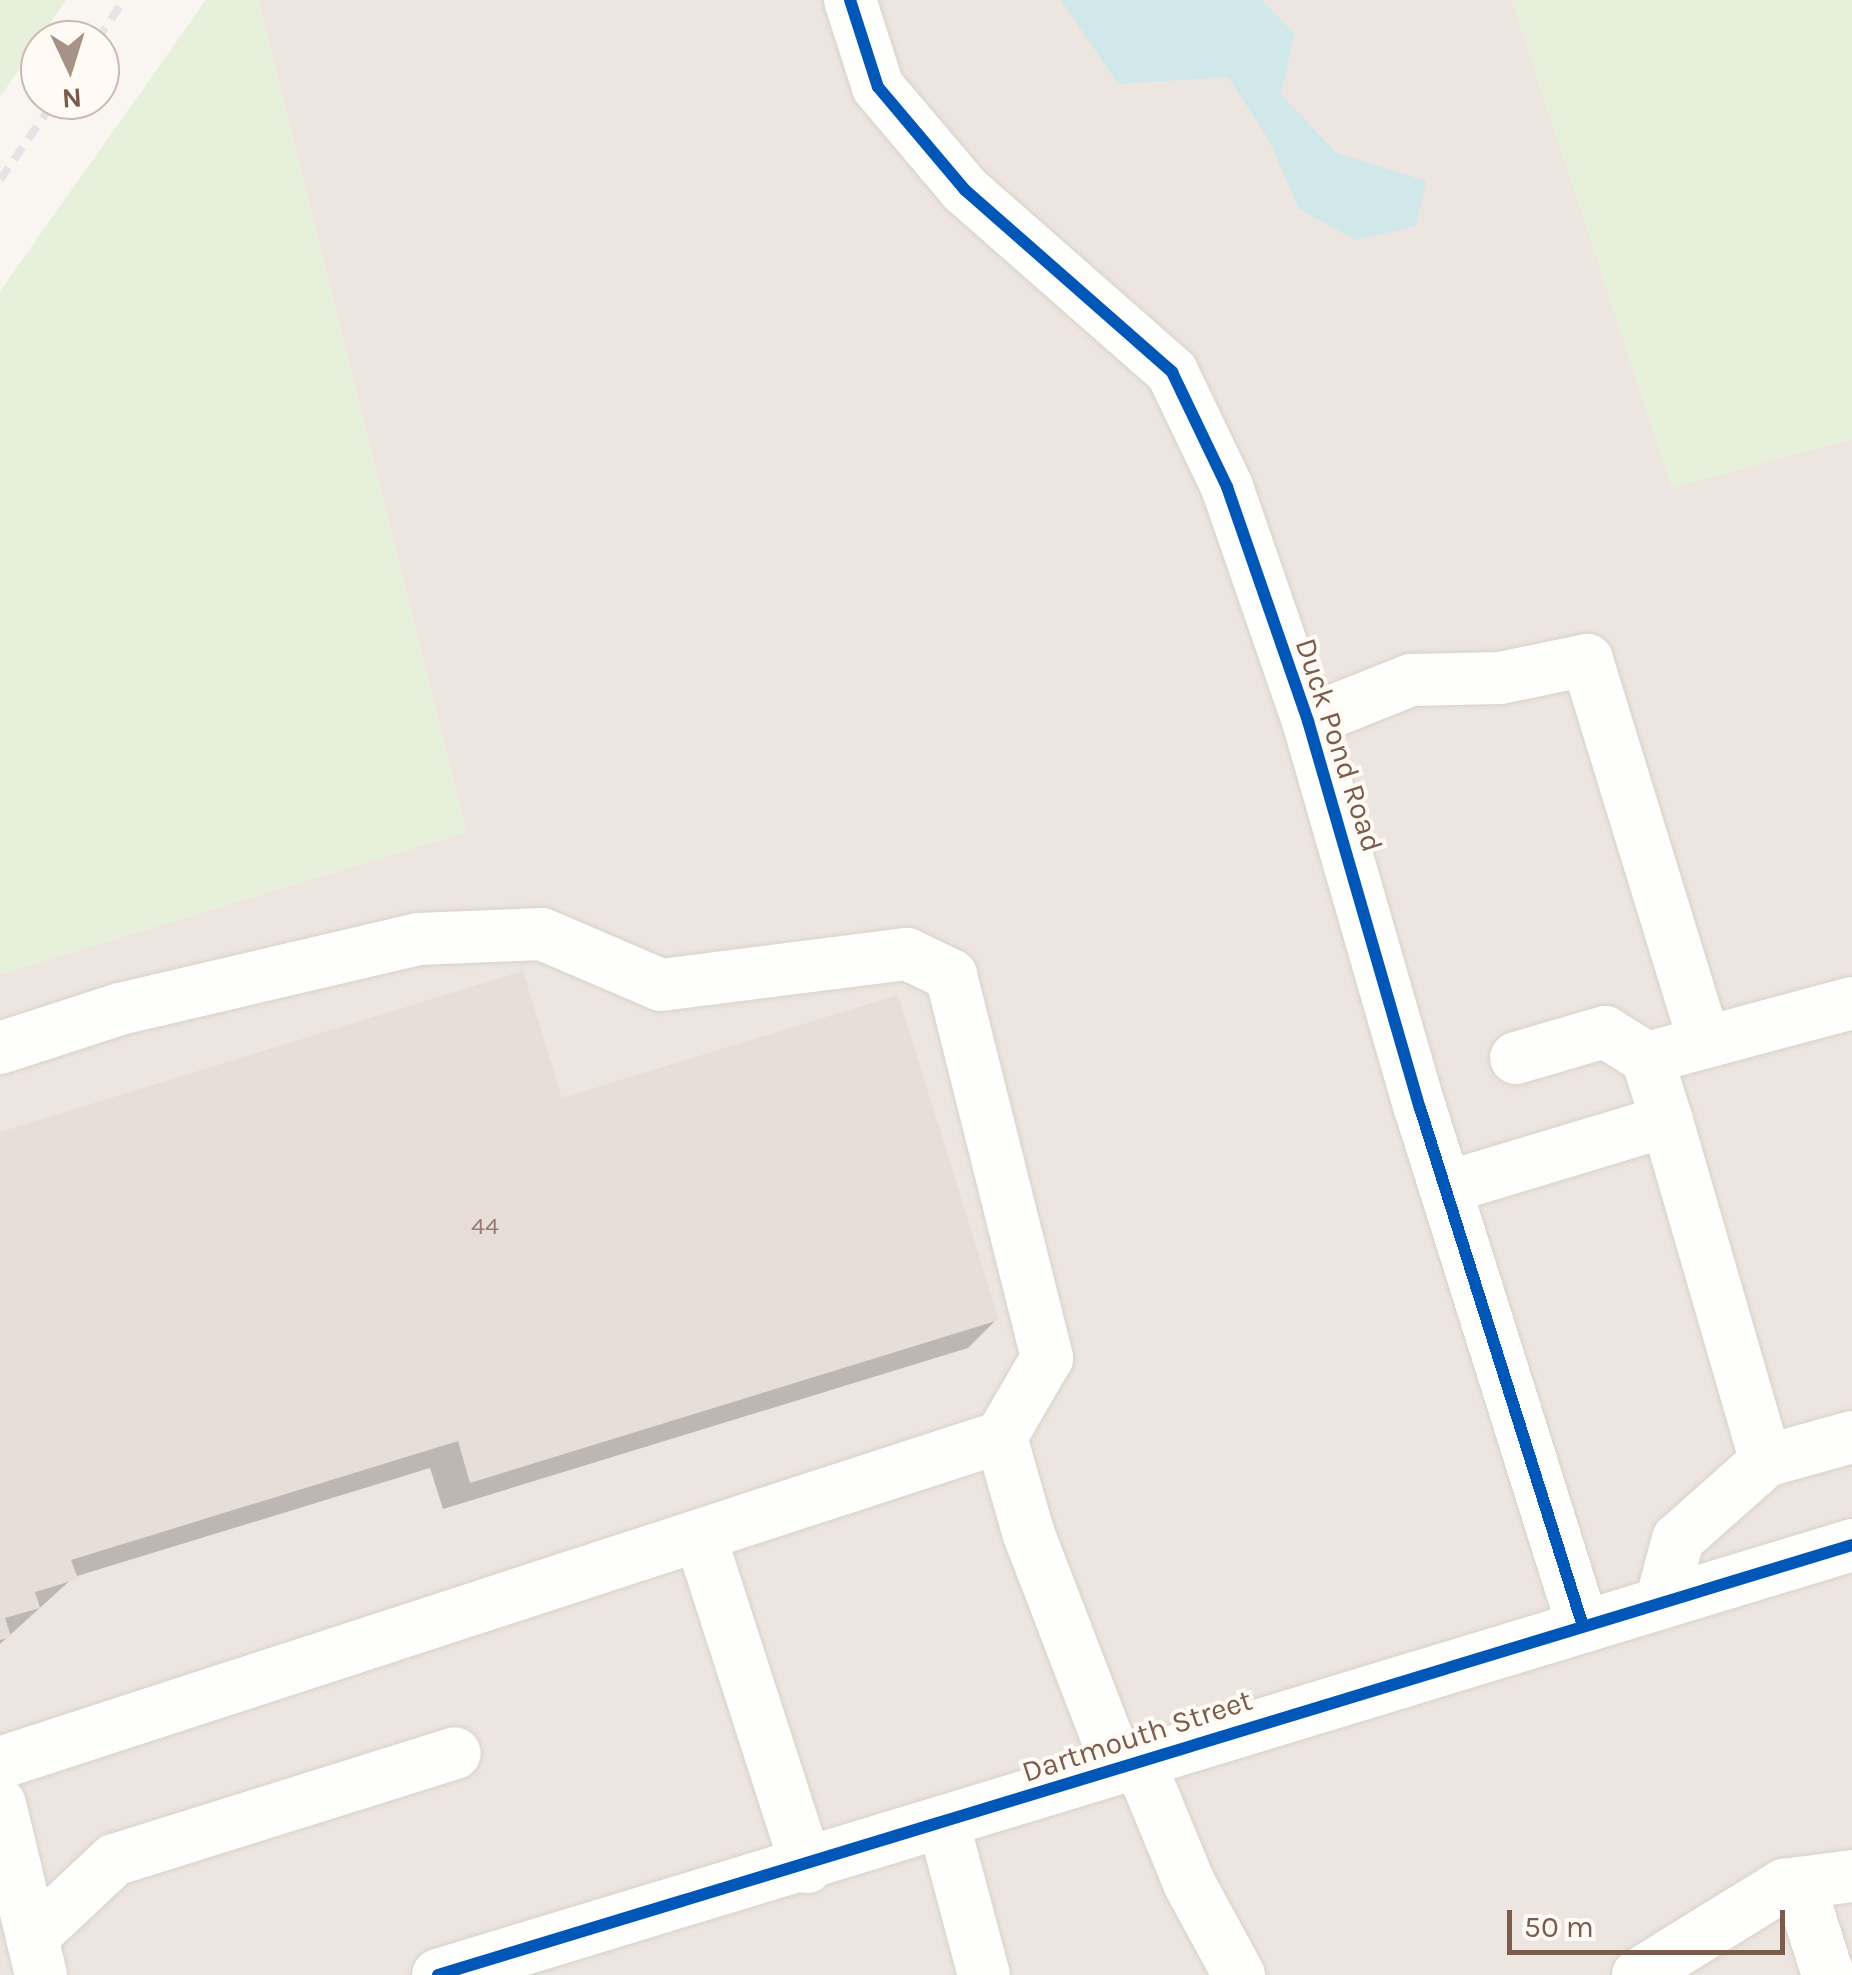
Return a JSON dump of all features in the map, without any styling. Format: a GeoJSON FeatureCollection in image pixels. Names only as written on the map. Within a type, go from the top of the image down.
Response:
{"type":"FeatureCollection","features":[{"type":"Feature","properties":{"kind":"street","name":"Duck Pond Road"},"geometry":{"type":"LineString","coordinates":[[850,0],[878,87],[965,190],[1172,372],[1227,486],[1308,721],[1445,1188],[1582,1623]]}},
{"type":"Feature","properties":{"kind":"street"},"geometry":{"type":"LineString","coordinates":[[1308,721],[1411,680],[1500,678],[1588,660],[1704,1040]]}},
{"type":"Feature","properties":{"kind":"street"},"geometry":{"type":"LineString","coordinates":[[0,1048],[120,1009],[418,939],[542,934],[660,985],[908,954],[950,976],[1048,1358],[1001,1437],[0,1763]]}},
{"type":"Feature","properties":{"kind":"street"},"geometry":{"type":"LineString","coordinates":[[1646,1058],[1852,1003]]}},
{"type":"Feature","properties":{"kind":"street"},"geometry":{"type":"LineString","coordinates":[[1516,1058],[1606,1032],[1646,1058],[1766,1460]]}},
{"type":"Feature","properties":{"kind":"street"},"geometry":{"type":"LineString","coordinates":[[1445,1188],[1667,1121]]}},
{"type":"Feature","properties":{"kind":"street"},"geometry":{"type":"LineString","coordinates":[[1001,1437],[1028,1532],[1128,1763],[1239,1975]]}},
{"type":"Feature","properties":{"kind":"street"},"geometry":{"type":"LineString","coordinates":[[1662,1599],[1678,1539],[1766,1460],[1852,1438]]}},
{"type":"Feature","properties":{"kind":"street"},"geometry":{"type":"LineString","coordinates":[[700,1536],[807,1867]]}},
{"type":"Feature","properties":{"kind":"street","name":"Dartmouth Street"},"geometry":{"type":"LineString","coordinates":[[438,1975],[807,1867],[1582,1623],[1852,1545]]}},
{"type":"Feature","properties":{"kind":"street"},"geometry":{"type":"LineString","coordinates":[[36,1956],[114,1860],[455,1754]]}},
{"type":"Feature","properties":{"kind":"street"},"geometry":{"type":"LineString","coordinates":[[0,1804],[36,1956]]}},
{"type":"Feature","properties":{"kind":"street"},"geometry":{"type":"LineString","coordinates":[[944,1825],[984,1975]]}},
{"type":"Feature","properties":{"kind":"street"},"geometry":{"type":"LineString","coordinates":[[1638,1975],[1704,1957],[1784,1885],[1852,1876]]}},
{"type":"Feature","properties":{"kind":"street"},"geometry":{"type":"LineString","coordinates":[[1800,1883],[1828,1975]]}},
{"type":"Feature","properties":{"kind":"shaded area"},"geometry":{"type":"Polygon","coordinates":[[[258,0],[1512,0],[1672,487],[1852,439],[1852,1975],[0,1975],[0,974],[466,832],[258,0]]]}},
{"type":"Feature","properties":{"kind":"green space"},"geometry":{"type":"Polygon","coordinates":[[[0,0],[66,0],[52,20],[20,20],[20,68],[0,97],[0,0]]]}},
{"type":"Feature","properties":{"kind":"green space"},"geometry":{"type":"Polygon","coordinates":[[[206,0],[258,0],[466,832],[0,974],[0,291],[206,0]]]}},
{"type":"Feature","properties":{"kind":"green space"},"geometry":{"type":"Polygon","coordinates":[[[1512,0],[1852,0],[1852,439],[1672,488],[1512,0]]]}},
{"type":"Feature","properties":{"kind":"water"},"geometry":{"type":"Polygon","coordinates":[[[1061,0],[1262,0],[1294,33],[1281,95],[1337,153],[1426,181],[1416,226],[1356,240],[1299,209],[1269,140],[1228,77],[1118,84],[1061,0]]]}},
{"type":"Feature","properties":{"kind":"building"},"geometry":{"type":"Polygon","coordinates":[[[523,971],[562,1098],[898,995],[999,1320],[470,1483],[458,1441],[71,1560],[78,1579],[35,1592],[40,1608],[5,1618],[11,1637],[0,1640],[0,1132],[523,971]]]}},
{"type":"Feature","properties":{"kind":"railway"},"geometry":{"type":"LineString","coordinates":[[110,20],[124,0]]}},
{"type":"Feature","properties":{"kind":"railway"},"geometry":{"type":"LineString","coordinates":[[0,180],[41,120]]}},
{"type":"Feature","properties":{"kind":"cycle path"},"geometry":{"type":"LineString","coordinates":[[850,0],[878,87],[965,190],[1172,372],[1227,487],[1308,721],[1420,1108],[1582,1623]]}},
{"type":"Feature","properties":{"kind":"cycle path"},"geometry":{"type":"LineString","coordinates":[[438,1975],[1852,1545]]}}]}
